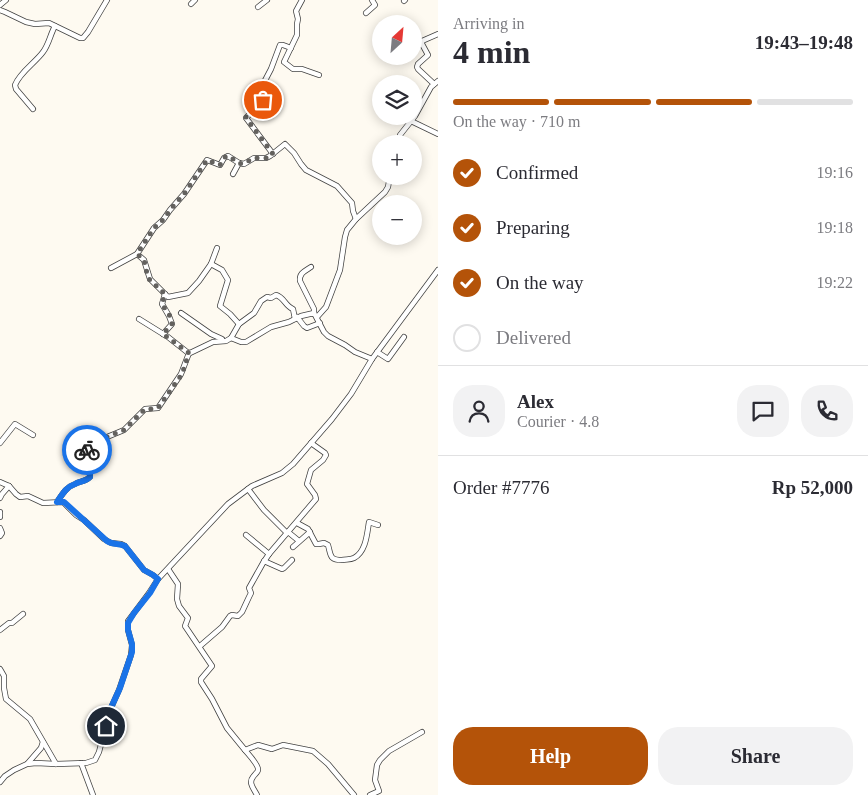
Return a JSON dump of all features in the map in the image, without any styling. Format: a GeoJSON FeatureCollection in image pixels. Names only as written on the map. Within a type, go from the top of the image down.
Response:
{"type":"FeatureCollection","features":[{"type":"Feature","properties":{"kind":"street"},"geometry":{"type":"LineString","coordinates":[[0,5],[6,0]]}},
{"type":"Feature","properties":{"kind":"street"},"geometry":{"type":"LineString","coordinates":[[0,10],[26,22],[35,24],[49,23],[83,38],[107,0]]}},
{"type":"Feature","properties":{"kind":"street"},"geometry":{"type":"LineString","coordinates":[[191,4],[195,0]]}},
{"type":"Feature","properties":{"kind":"street"},"geometry":{"type":"LineString","coordinates":[[258,8],[267,0]]}},
{"type":"Feature","properties":{"kind":"street"},"geometry":{"type":"LineString","coordinates":[[302,0],[296,11],[298,18],[297,34],[284,63],[293,68],[319,75]]}},
{"type":"Feature","properties":{"kind":"street"},"geometry":{"type":"LineString","coordinates":[[366,13],[375,5],[372,0]]}},
{"type":"Feature","properties":{"kind":"street"},"geometry":{"type":"LineString","coordinates":[[33,110],[16,89],[15,85],[17,79],[48,46],[55,26]]}},
{"type":"Feature","properties":{"kind":"street"},"geometry":{"type":"LineString","coordinates":[[422,104],[436,83],[417,67],[428,55],[422,40],[438,34]]}},
{"type":"Feature","properties":{"kind":"street"},"geometry":{"type":"LineString","coordinates":[[273,154],[246,116],[263,100],[263,96],[259,92],[271,69],[280,45],[291,48]]}},
{"type":"Feature","properties":{"kind":"street"},"geometry":{"type":"LineString","coordinates":[[419,125],[438,134]]}},
{"type":"Feature","properties":{"kind":"street"},"geometry":{"type":"LineString","coordinates":[[111,268],[137,254],[154,228],[184,194],[206,161],[208,160],[220,165],[228,156],[238,163],[244,164],[254,158],[266,158],[284,144],[286,144],[306,170],[337,186],[352,204],[356,219]]}},
{"type":"Feature","properties":{"kind":"street"},"geometry":{"type":"LineString","coordinates":[[233,174],[238,163]]}},
{"type":"Feature","properties":{"kind":"street"},"geometry":{"type":"LineString","coordinates":[[232,338],[244,342],[296,318],[312,313],[315,315],[324,310],[332,294],[341,267],[346,234],[356,219],[385,192],[388,185]]}},
{"type":"Feature","properties":{"kind":"street"},"geometry":{"type":"LineString","coordinates":[[137,254],[144,260],[148,278],[170,297],[188,293],[202,278],[211,264],[217,248]]}},
{"type":"Feature","properties":{"kind":"street"},"geometry":{"type":"LineString","coordinates":[[211,264],[222,270],[228,280],[220,306],[239,324]]}},
{"type":"Feature","properties":{"kind":"street"},"geometry":{"type":"LineString","coordinates":[[311,267],[299,277],[324,332],[355,352],[372,359]]}},
{"type":"Feature","properties":{"kind":"street"},"geometry":{"type":"LineString","coordinates":[[0,782],[14,770],[27,764],[81,763],[92,762],[96,758],[110,710],[131,655],[132,644],[128,623],[134,613],[150,593],[158,579],[220,512],[248,489],[288,469],[332,419],[351,394],[372,359],[438,270]]}},
{"type":"Feature","properties":{"kind":"street"},"geometry":{"type":"LineString","coordinates":[[163,334],[172,324],[170,316],[162,304],[165,294]]}},
{"type":"Feature","properties":{"kind":"street"},"geometry":{"type":"LineString","coordinates":[[189,353],[197,351],[213,342],[232,338],[239,324],[254,313],[263,299],[267,297],[271,298],[276,295],[282,298],[293,309],[296,318],[307,328],[320,323]]}},
{"type":"Feature","properties":{"kind":"street"},"geometry":{"type":"LineString","coordinates":[[182,312],[211,334],[225,341]]}},
{"type":"Feature","properties":{"kind":"street"},"geometry":{"type":"LineString","coordinates":[[139,319],[189,353]]}},
{"type":"Feature","properties":{"kind":"street"},"geometry":{"type":"LineString","coordinates":[[377,352],[388,359],[404,337]]}},
{"type":"Feature","properties":{"kind":"street"},"geometry":{"type":"LineString","coordinates":[[57,502],[65,490],[73,484],[85,481],[90,477],[84,463],[88,445],[102,443],[107,437],[124,430],[145,409],[158,408],[182,374],[189,353]]}},
{"type":"Feature","properties":{"kind":"street"},"geometry":{"type":"LineString","coordinates":[[0,443],[15,424],[33,435]]}},
{"type":"Feature","properties":{"kind":"street"},"geometry":{"type":"LineString","coordinates":[[200,646],[222,627],[230,616],[238,616],[242,612],[250,595],[249,588],[264,561],[316,499],[307,484],[311,470],[326,455],[311,443]]}},
{"type":"Feature","properties":{"kind":"street"},"geometry":{"type":"LineString","coordinates":[[0,482],[9,486],[20,496],[28,496],[43,503],[64,502],[107,541],[125,546],[144,570],[158,579]]}},
{"type":"Feature","properties":{"kind":"street"},"geometry":{"type":"LineString","coordinates":[[0,498],[9,486]]}},
{"type":"Feature","properties":{"kind":"street"},"geometry":{"type":"LineString","coordinates":[[248,489],[264,510],[299,541]]}},
{"type":"Feature","properties":{"kind":"street"},"geometry":{"type":"LineString","coordinates":[[0,512],[0,517]]}},
{"type":"Feature","properties":{"kind":"street"},"geometry":{"type":"LineString","coordinates":[[297,523],[307,528],[316,544],[324,543],[328,545],[333,560],[350,559],[358,555],[365,543],[369,522],[378,526]]}},
{"type":"Feature","properties":{"kind":"street"},"geometry":{"type":"LineString","coordinates":[[0,528],[2,533],[0,536]]}},
{"type":"Feature","properties":{"kind":"street"},"geometry":{"type":"LineString","coordinates":[[292,547],[310,532]]}},
{"type":"Feature","properties":{"kind":"street"},"geometry":{"type":"LineString","coordinates":[[246,535],[269,554]]}},
{"type":"Feature","properties":{"kind":"street"},"geometry":{"type":"LineString","coordinates":[[264,561],[282,569],[292,560]]}},
{"type":"Feature","properties":{"kind":"street"},"geometry":{"type":"LineString","coordinates":[[168,569],[178,586],[179,606],[188,618],[185,626],[200,646],[212,667],[201,679],[201,682],[212,699],[226,728],[256,763],[258,771],[251,779],[251,782],[257,795]]}},
{"type":"Feature","properties":{"kind":"street"},"geometry":{"type":"LineString","coordinates":[[0,630],[23,614]]}},
{"type":"Feature","properties":{"kind":"street"},"geometry":{"type":"LineString","coordinates":[[0,670],[4,676],[6,699],[30,719],[56,764]]}},
{"type":"Feature","properties":{"kind":"street"},"geometry":{"type":"LineString","coordinates":[[370,795],[379,791],[374,780],[376,765],[380,760],[389,751],[422,732]]}},
{"type":"Feature","properties":{"kind":"street"},"geometry":{"type":"LineString","coordinates":[[27,764],[41,748],[43,742]]}},
{"type":"Feature","properties":{"kind":"street"},"geometry":{"type":"LineString","coordinates":[[245,750],[258,745],[270,749],[284,745],[312,751],[328,764],[354,795]]}},
{"type":"Feature","properties":{"kind":"street"},"geometry":{"type":"LineString","coordinates":[[81,763],[92,795]]}},
{"type":"Feature","properties":{"kind":"way so far"},"geometry":{"type":"LineString","coordinates":[[87,450],[89,444],[102,443],[107,437],[124,430],[145,409],[158,408],[182,374],[189,353],[163,334],[172,324],[170,316],[162,304],[165,294],[148,278],[144,260],[137,254],[154,228],[184,194],[207,160],[220,165],[225,157],[229,156],[238,163],[245,164],[254,158],[266,158],[273,154],[246,118],[263,100]]}},
{"type":"Feature","properties":{"kind":"route"},"geometry":{"type":"LineString","coordinates":[[87,450],[84,465],[90,477],[85,481],[73,484],[65,490],[57,502],[64,502],[76,515],[107,541],[125,546],[141,567],[158,579],[128,623],[132,652],[120,688],[110,710],[106,726]]}}]}
